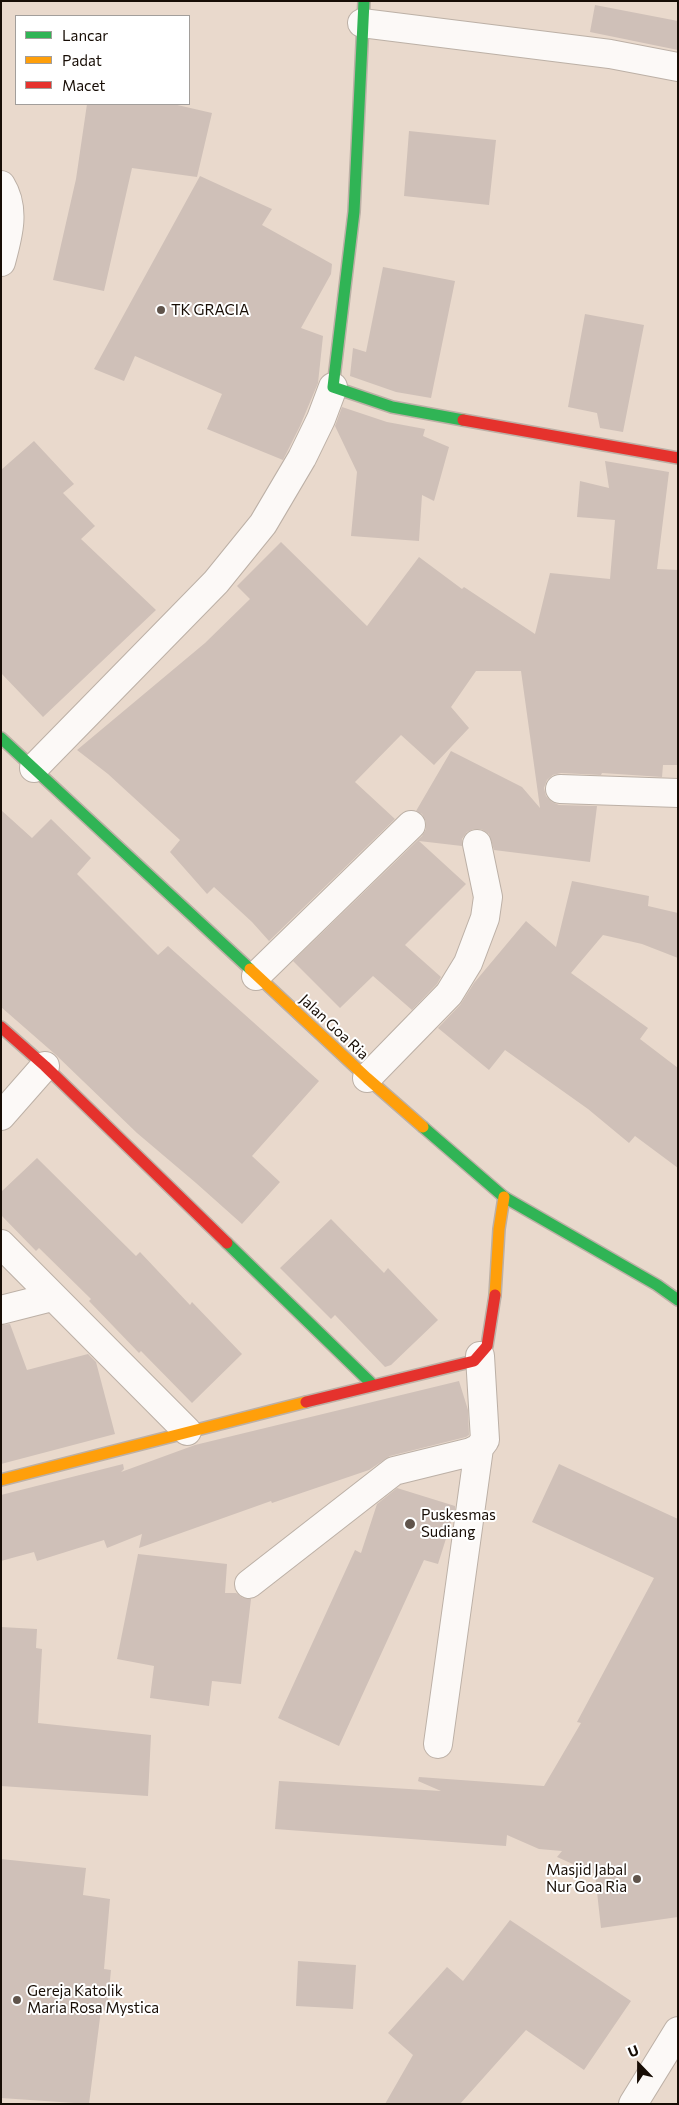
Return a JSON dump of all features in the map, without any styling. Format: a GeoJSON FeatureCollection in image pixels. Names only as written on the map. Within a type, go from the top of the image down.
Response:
{"type":"FeatureCollection","features":[{"type":"Feature","properties":{"kind":"street"},"geometry":{"type":"LineString","coordinates":[[34,768],[216,582],[263,524],[302,458],[321,419],[333,388],[354,212],[363,12],[678,67]]}},
{"type":"Feature","properties":{"kind":"street"},"geometry":{"type":"LineString","coordinates":[[1,184],[7,194],[10,212],[7,240],[1,262]]}},
{"type":"Feature","properties":{"kind":"street"},"geometry":{"type":"LineString","coordinates":[[333,388],[392,407],[678,458]]}},
{"type":"Feature","properties":{"kind":"street","name":"Jalan Goa Ria"},"geometry":{"type":"LineString","coordinates":[[1,738],[256,976],[368,1078],[504,1197],[657,1285],[678,1300]]}},
{"type":"Feature","properties":{"kind":"street"},"geometry":{"type":"LineString","coordinates":[[560,789],[678,793]]}},
{"type":"Feature","properties":{"kind":"street"},"geometry":{"type":"LineString","coordinates":[[256,976],[411,825]]}},
{"type":"Feature","properties":{"kind":"street"},"geometry":{"type":"LineString","coordinates":[[368,1078],[449,994],[468,962],[485,918],[488,897],[476,844]]}},
{"type":"Feature","properties":{"kind":"street"},"geometry":{"type":"LineString","coordinates":[[1,1027],[45,1066],[373,1386]]}},
{"type":"Feature","properties":{"kind":"street"},"geometry":{"type":"LineString","coordinates":[[1,1116],[45,1066]]}},
{"type":"Feature","properties":{"kind":"street"},"geometry":{"type":"LineString","coordinates":[[1,1480],[187,1431],[474,1361],[487,1346],[494,1310],[499,1229],[504,1197]]}},
{"type":"Feature","properties":{"kind":"street"},"geometry":{"type":"LineString","coordinates":[[1,1244],[187,1431]]}},
{"type":"Feature","properties":{"kind":"street"},"geometry":{"type":"LineString","coordinates":[[1,1310],[52,1297]]}},
{"type":"Feature","properties":{"kind":"street"},"geometry":{"type":"LineString","coordinates":[[249,1584],[394,1471],[472,1452],[479,1448],[485,1440],[480,1356]]}},
{"type":"Feature","properties":{"kind":"street"},"geometry":{"type":"LineString","coordinates":[[438,1744],[479,1448]]}},
{"type":"Feature","properties":{"kind":"street"},"geometry":{"type":"LineString","coordinates":[[633,2104],[678,2031]]}},
{"type":"Feature","properties":{"kind":"building"},"geometry":{"type":"Polygon","coordinates":[[[595,5],[678,21],[678,50],[590,32],[595,5]]]}},
{"type":"Feature","properties":{"kind":"building"},"geometry":{"type":"Polygon","coordinates":[[[87,105],[177,105],[212,113],[197,177],[132,168],[104,291],[53,280],[76,179],[87,105]]]}},
{"type":"Feature","properties":{"kind":"building"},"geometry":{"type":"Polygon","coordinates":[[[409,131],[496,140],[489,205],[404,196],[409,131]]]}},
{"type":"Feature","properties":{"kind":"building"},"geometry":{"type":"Polygon","coordinates":[[[200,176],[272,209],[262,225],[332,264],[331,274],[301,328],[323,336],[318,383],[283,460],[207,429],[222,394],[135,356],[124,381],[94,369],[200,176]]]}},
{"type":"Feature","properties":{"kind":"building"},"geometry":{"type":"Polygon","coordinates":[[[383,267],[455,281],[431,398],[396,392],[350,376],[353,348],[366,352],[383,267]]]}},
{"type":"Feature","properties":{"kind":"building"},"geometry":{"type":"Polygon","coordinates":[[[585,314],[644,325],[623,432],[600,428],[597,413],[568,407],[585,314]]]}},
{"type":"Feature","properties":{"kind":"building"},"geometry":{"type":"Polygon","coordinates":[[[342,407],[387,422],[425,429],[423,436],[449,447],[434,501],[422,495],[419,541],[351,536],[357,472],[335,426],[342,407]]]}},
{"type":"Feature","properties":{"kind":"building"},"geometry":{"type":"Polygon","coordinates":[[[34,441],[74,484],[63,493],[95,526],[81,539],[156,610],[43,717],[1,673],[1,470],[34,441]]]}},
{"type":"Feature","properties":{"kind":"building"},"geometry":{"type":"Polygon","coordinates":[[[605,461],[669,472],[657,569],[678,570],[678,765],[663,765],[662,777],[602,773],[601,775],[561,773],[553,775],[547,780],[544,788],[546,796],[552,802],[559,805],[597,806],[590,862],[494,850],[489,834],[481,829],[467,832],[462,839],[462,846],[419,841],[466,884],[405,945],[441,977],[437,984],[412,1010],[373,976],[340,1008],[293,961],[422,836],[426,829],[426,822],[422,814],[416,811],[451,751],[522,787],[540,808],[521,671],[476,671],[451,707],[469,728],[434,765],[401,735],[355,782],[395,819],[269,941],[252,922],[214,887],[207,894],[170,852],[180,840],[108,774],[77,750],[205,643],[250,599],[237,586],[281,542],[367,626],[419,557],[462,589],[464,587],[535,634],[550,573],[610,579],[615,520],[577,517],[580,481],[609,488],[605,461]]]}},
{"type":"Feature","properties":{"kind":"building"},"geometry":{"type":"Polygon","coordinates":[[[1,810],[32,838],[51,819],[91,858],[77,874],[158,955],[168,946],[319,1081],[252,1156],[280,1182],[242,1224],[137,1133],[56,1055],[1,1007],[1,810]]]}},
{"type":"Feature","properties":{"kind":"building"},"geometry":{"type":"Polygon","coordinates":[[[572,881],[649,896],[648,906],[678,913],[678,958],[642,944],[603,935],[571,973],[648,1028],[640,1039],[678,1068],[678,1168],[635,1136],[629,1143],[588,1109],[505,1050],[489,1070],[438,1028],[460,1005],[474,983],[526,921],[556,947],[572,881]]]}},
{"type":"Feature","properties":{"kind":"building"},"geometry":{"type":"Polygon","coordinates":[[[37,1158],[136,1256],[140,1252],[190,1305],[192,1302],[242,1354],[192,1403],[141,1351],[139,1353],[89,1301],[91,1299],[39,1248],[36,1251],[1,1215],[1,1192],[37,1158]]]}},
{"type":"Feature","properties":{"kind":"building"},"geometry":{"type":"Polygon","coordinates":[[[331,1219],[384,1273],[388,1268],[438,1320],[391,1365],[385,1367],[335,1315],[331,1319],[280,1268],[331,1219]]]}},
{"type":"Feature","properties":{"kind":"building"},"geometry":{"type":"Polygon","coordinates":[[[10,1324],[27,1370],[88,1354],[96,1362],[115,1434],[1,1464],[1,1325],[10,1324]]]}},
{"type":"Feature","properties":{"kind":"building"},"geometry":{"type":"Polygon","coordinates":[[[459,1381],[468,1410],[469,1435],[466,1437],[390,1456],[369,1470],[272,1503],[271,1501],[139,1548],[142,1534],[107,1548],[104,1540],[37,1561],[34,1552],[1,1561],[1,1495],[123,1464],[124,1469],[121,1472],[195,1445],[459,1381]]]}},
{"type":"Feature","properties":{"kind":"building"},"geometry":{"type":"Polygon","coordinates":[[[559,1464],[678,1519],[678,1917],[601,1928],[595,1874],[557,1857],[562,1851],[539,1849],[507,1835],[506,1846],[275,1829],[279,1781],[441,1791],[418,1781],[419,1777],[544,1786],[581,1723],[577,1722],[654,1578],[532,1522],[559,1464]]]}},
{"type":"Feature","properties":{"kind":"building"},"geometry":{"type":"Polygon","coordinates":[[[397,1488],[455,1506],[455,1510],[438,1564],[424,1560],[339,1746],[278,1718],[355,1550],[361,1553],[377,1504],[397,1488]]]}},
{"type":"Feature","properties":{"kind":"building"},"geometry":{"type":"Polygon","coordinates":[[[138,1554],[227,1564],[225,1593],[236,1593],[243,1598],[251,1599],[241,1684],[212,1681],[209,1706],[150,1698],[154,1666],[117,1659],[138,1554]]]}},
{"type":"Feature","properties":{"kind":"building"},"geometry":{"type":"Polygon","coordinates":[[[1,1627],[37,1629],[36,1648],[42,1649],[38,1723],[151,1735],[148,1796],[1,1786],[1,1627]]]}},
{"type":"Feature","properties":{"kind":"building"},"geometry":{"type":"Polygon","coordinates":[[[1,1859],[86,1868],[83,1895],[110,1899],[104,1969],[111,1970],[107,2011],[101,2010],[89,2104],[1,2098],[1,1859]]]}},
{"type":"Feature","properties":{"kind":"building"},"geometry":{"type":"Polygon","coordinates":[[[510,1920],[631,2001],[584,2070],[526,2030],[460,2104],[385,2104],[413,2055],[388,2033],[447,1967],[463,1981],[510,1920]]]}},
{"type":"Feature","properties":{"kind":"building"},"geometry":{"type":"Polygon","coordinates":[[[298,1961],[356,1965],[353,2009],[296,2006],[298,1961]]]}},
{"type":"Feature","properties":{"kind":"traffic: fast"},"geometry":{"type":"LineString","coordinates":[[364,1],[354,212],[333,387],[392,407],[463,420]]}},
{"type":"Feature","properties":{"kind":"traffic: fast"},"geometry":{"type":"LineString","coordinates":[[1,738],[250,969]]}},
{"type":"Feature","properties":{"kind":"traffic: fast"},"geometry":{"type":"LineString","coordinates":[[423,1127],[504,1197],[657,1285],[678,1300]]}},
{"type":"Feature","properties":{"kind":"traffic: fast"},"geometry":{"type":"LineString","coordinates":[[227,1243],[373,1385]]}},
{"type":"Feature","properties":{"kind":"traffic: slow"},"geometry":{"type":"LineString","coordinates":[[250,969],[367,1078],[423,1127]]}},
{"type":"Feature","properties":{"kind":"traffic: slow"},"geometry":{"type":"LineString","coordinates":[[495,1295],[499,1229],[504,1197]]}},
{"type":"Feature","properties":{"kind":"traffic: slow"},"geometry":{"type":"LineString","coordinates":[[1,1480],[306,1402]]}},
{"type":"Feature","properties":{"kind":"traffic: jam"},"geometry":{"type":"LineString","coordinates":[[463,420],[678,458]]}},
{"type":"Feature","properties":{"kind":"traffic: jam"},"geometry":{"type":"LineString","coordinates":[[1,1027],[45,1066],[227,1243]]}},
{"type":"Feature","properties":{"kind":"traffic: jam"},"geometry":{"type":"LineString","coordinates":[[306,1402],[474,1361],[487,1346],[495,1295]]}},
{"type":"Feature","properties":{"kind":"place","name":"TK GRACIA"},"geometry":{"type":"Point","coordinates":[161,310]}},
{"type":"Feature","properties":{"kind":"place","name":"Puskesmas Sudiang"},"geometry":{"type":"Point","coordinates":[410,1524]}},
{"type":"Feature","properties":{"kind":"place","name":"Masjid Jabal Nur Goa Ria"},"geometry":{"type":"Point","coordinates":[637,1879]}},
{"type":"Feature","properties":{"kind":"place","name":"Gereja Katolik Maria Rosa Mystica"},"geometry":{"type":"Point","coordinates":[17,2000]}}]}
